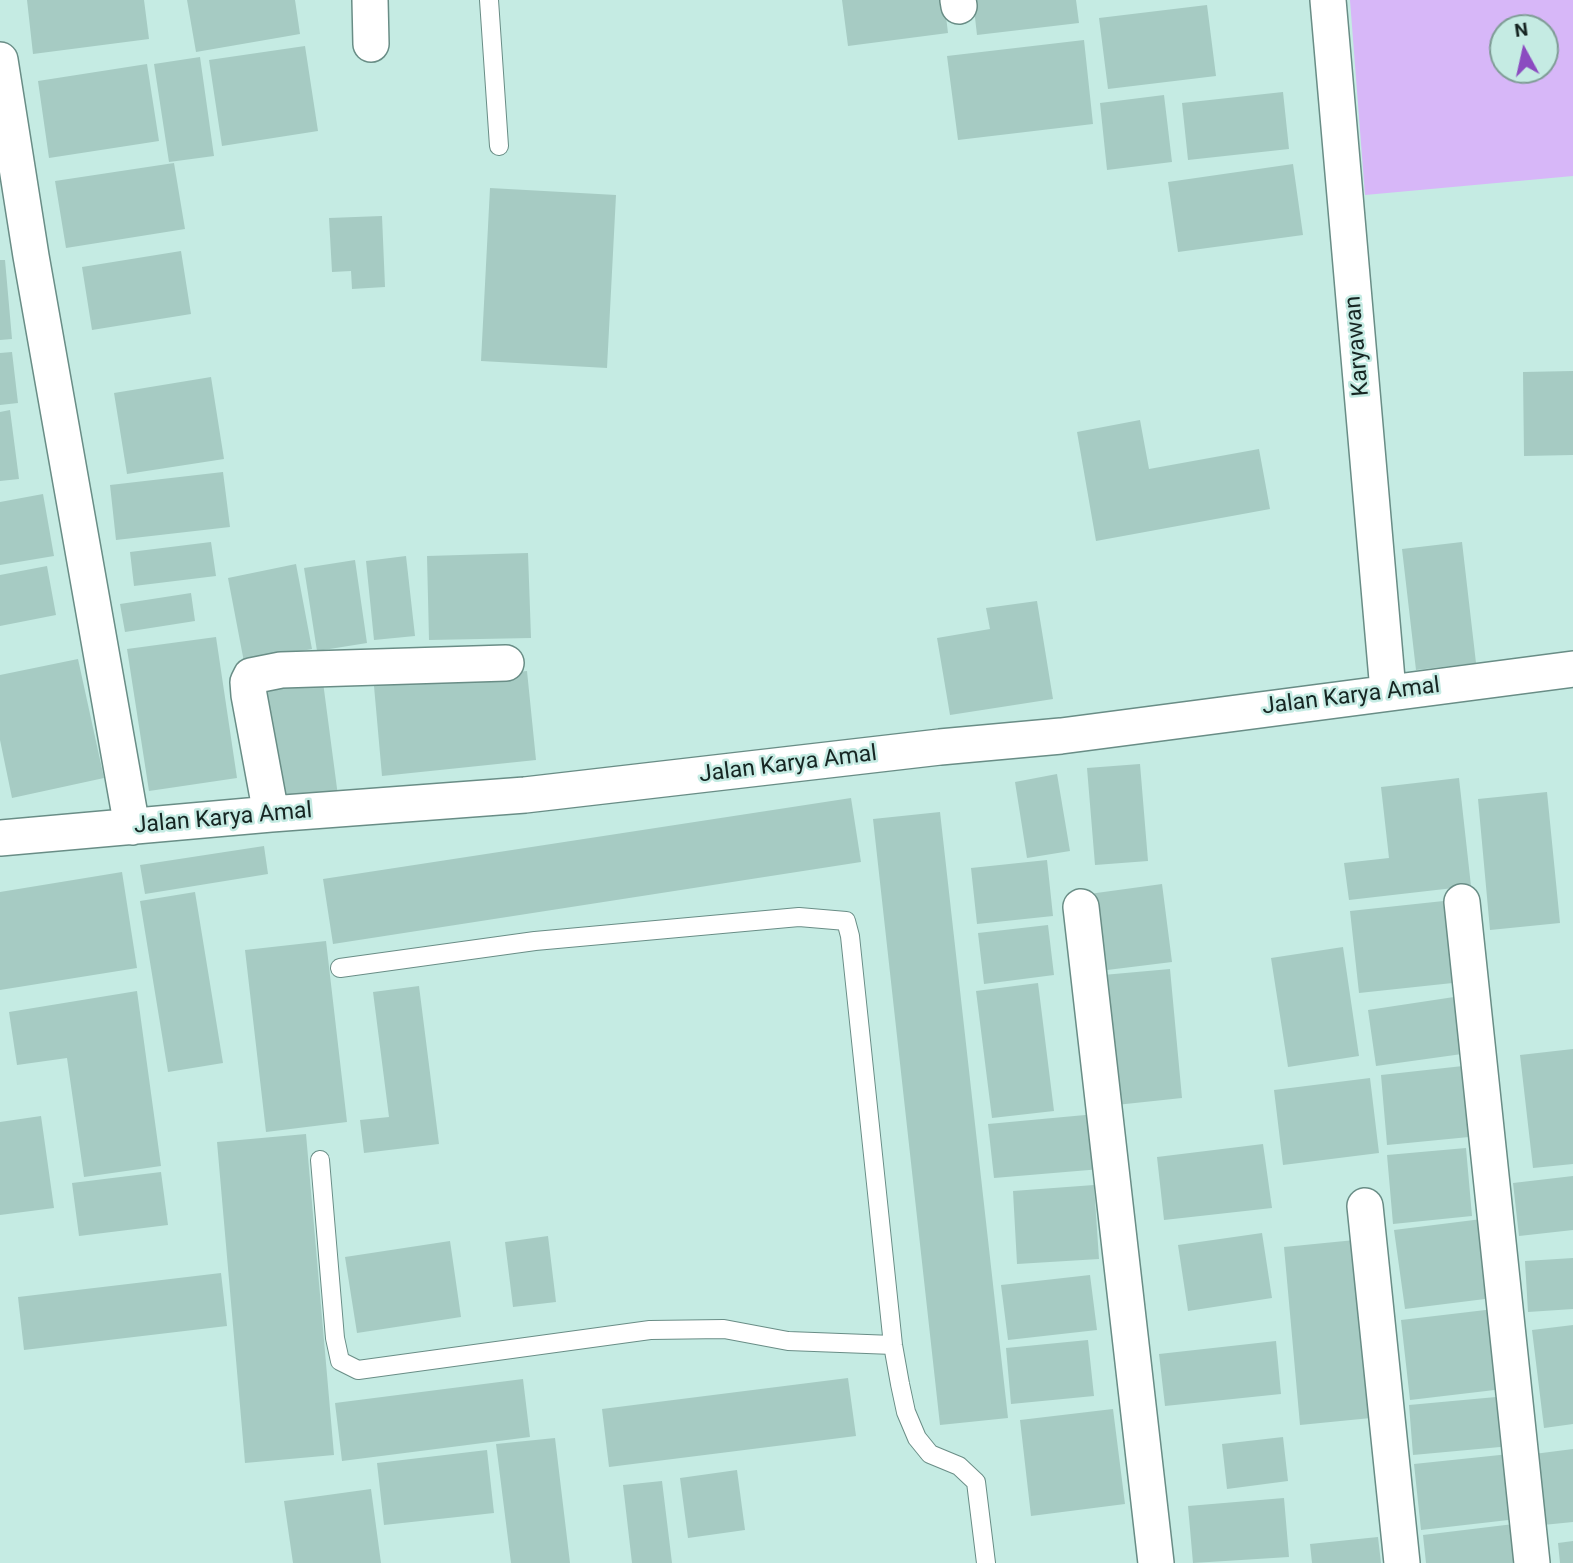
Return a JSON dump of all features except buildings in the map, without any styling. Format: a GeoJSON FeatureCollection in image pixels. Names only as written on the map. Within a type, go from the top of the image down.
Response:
{"type":"FeatureCollection","features":[{"type":"Feature","properties":{"kind":"street"},"geometry":{"type":"LineString","coordinates":[[370,0],[371,44]]}},
{"type":"Feature","properties":{"kind":"street","name":"Karyawan"},"geometry":{"type":"LineString","coordinates":[[1328,0],[1388,691]]}},
{"type":"Feature","properties":{"kind":"street"},"geometry":{"type":"LineString","coordinates":[[0,60],[31,256],[132,827]]}},
{"type":"Feature","properties":{"kind":"street"},"geometry":{"type":"LineString","coordinates":[[271,814],[249,695],[248,682],[251,676],[281,670],[506,663]]}},
{"type":"Feature","properties":{"kind":"street","name":"Jalan Karya Amal"},"geometry":{"type":"LineString","coordinates":[[0,838],[525,795],[940,747],[1061,736],[1388,691],[1573,669]]}},
{"type":"Feature","properties":{"kind":"street"},"geometry":{"type":"LineString","coordinates":[[1462,902],[1532,1563]]}},
{"type":"Feature","properties":{"kind":"street"},"geometry":{"type":"LineString","coordinates":[[1081,907],[1156,1563]]}},
{"type":"Feature","properties":{"kind":"street"},"geometry":{"type":"LineString","coordinates":[[1365,1206],[1402,1563]]}},
{"type":"Feature","properties":{"kind":"lane"},"geometry":{"type":"LineString","coordinates":[[489,0],[499,146]]}},
{"type":"Feature","properties":{"kind":"lane"},"geometry":{"type":"LineString","coordinates":[[340,968],[535,941],[799,917],[846,920],[871,1124],[893,1345],[906,1412],[917,1438],[930,1454],[959,1466],[976,1482],[986,1563]]}},
{"type":"Feature","properties":{"kind":"lane"},"geometry":{"type":"LineString","coordinates":[[320,1160],[335,1338],[340,1361],[358,1370],[650,1330],[723,1329],[788,1341],[893,1345]]}},
{"type":"Feature","properties":{"kind":"shaded area"},"geometry":{"type":"Polygon","coordinates":[[[1350,0],[1573,0],[1573,176],[1365,195],[1350,0]]]}}]}
